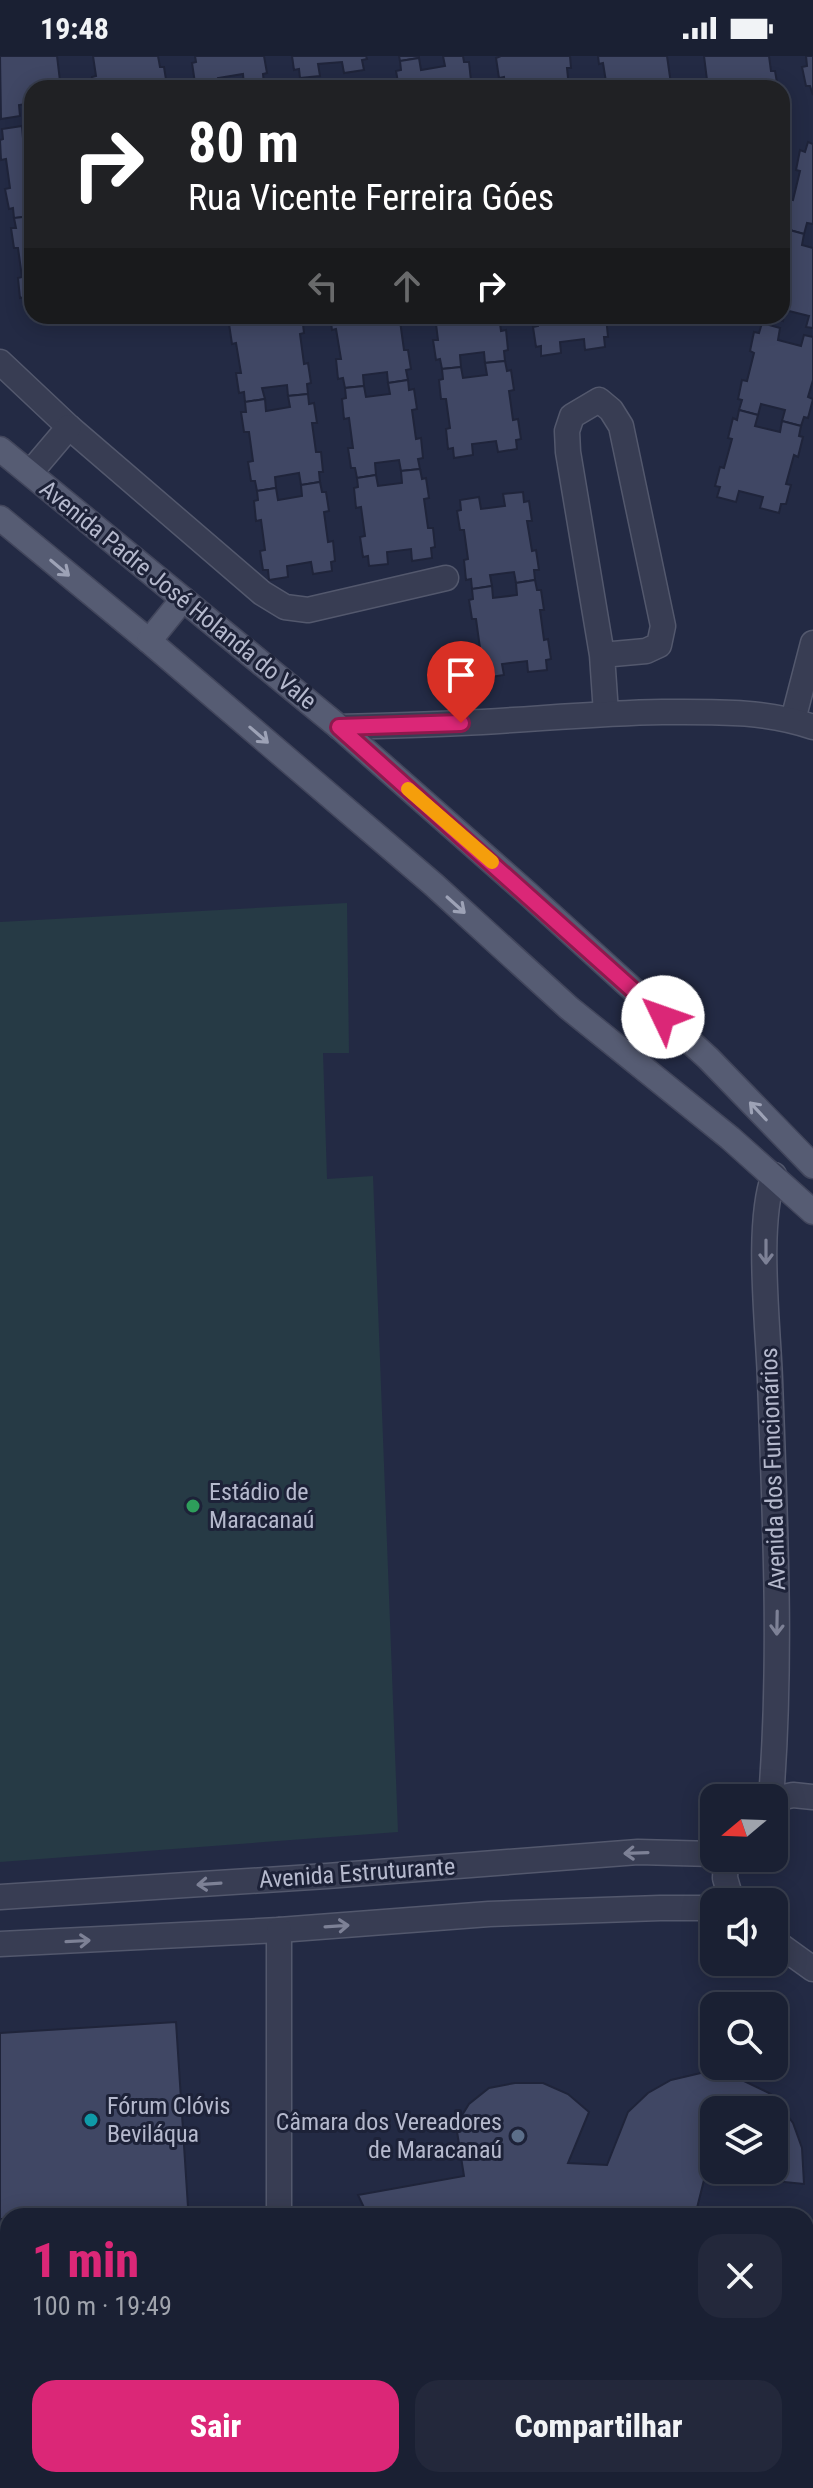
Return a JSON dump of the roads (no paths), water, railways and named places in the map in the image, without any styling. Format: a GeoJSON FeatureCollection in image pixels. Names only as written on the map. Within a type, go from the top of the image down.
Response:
{"type":"FeatureCollection","features":[{"type":"Feature","properties":{"kind":"main road","name":"Avenida Padre José Holanda do Vale"},"geometry":{"type":"LineString","coordinates":[[0,449],[339,727],[802,1142],[813,1166]]}},
{"type":"Feature","properties":{"kind":"main road"},"geometry":{"type":"LineString","coordinates":[[0,518],[433,884],[569,1008],[774,1175],[813,1212]]}},
{"type":"Feature","properties":{"kind":"main road"},"geometry":{"type":"LineString","coordinates":[[149,641],[183,599]]}},
{"type":"Feature","properties":{"kind":"main road","name":"Avenida dos Funcionários"},"geometry":{"type":"LineString","coordinates":[[774,1175],[802,1142]]}},
{"type":"Feature","properties":{"kind":"street"},"geometry":{"type":"LineString","coordinates":[[0,362],[69,427],[262,593],[285,607],[308,610],[446,578]]}},
{"type":"Feature","properties":{"kind":"street"},"geometry":{"type":"LineString","coordinates":[[602,655],[646,651],[659,645],[663,626],[621,426],[611,410],[599,400],[572,416],[567,431],[602,655],[606,713]]}},
{"type":"Feature","properties":{"kind":"street"},"geometry":{"type":"LineString","coordinates":[[30,473],[69,427]]}},
{"type":"Feature","properties":{"kind":"street"},"geometry":{"type":"LineString","coordinates":[[339,727],[606,713],[751,713],[803,723],[813,643]]}},
{"type":"Feature","properties":{"kind":"street","name":"Avenida dos Funcionários"},"geometry":{"type":"LineString","coordinates":[[773,1784],[777,1572],[766,1196],[774,1175]]}},
{"type":"Feature","properties":{"kind":"street"},"geometry":{"type":"LineString","coordinates":[[788,1796],[813,1797]]}},
{"type":"Feature","properties":{"kind":"street","name":"Avenida Estruturante"},"geometry":{"type":"LineString","coordinates":[[0,1897],[638,1852],[700,1854]]}},
{"type":"Feature","properties":{"kind":"street"},"geometry":{"type":"LineString","coordinates":[[0,1944],[279,1930],[489,1914],[700,1908]]}},
{"type":"Feature","properties":{"kind":"street"},"geometry":{"type":"LineString","coordinates":[[279,1930],[279,2208]]}},
{"type":"Feature","properties":{"kind":"street"},"geometry":{"type":"LineString","coordinates":[[788,1942],[813,1942]]}},
{"type":"Feature","properties":{"kind":"street"},"geometry":{"type":"LineString","coordinates":[[788,1950],[813,1969]]}},
{"type":"Feature","properties":{"kind":"place","name":"Estádio de Maracanaú"},"geometry":{"type":"Point","coordinates":[193,1506]}},
{"type":"Feature","properties":{"kind":"place","name":"Fórum Clóvis Beviláqua"},"geometry":{"type":"Point","coordinates":[91,2120]}},
{"type":"Feature","properties":{"kind":"place","name":"Câmara dos Vereadores de Maracanaú"},"geometry":{"type":"Point","coordinates":[518,2136]}}]}
